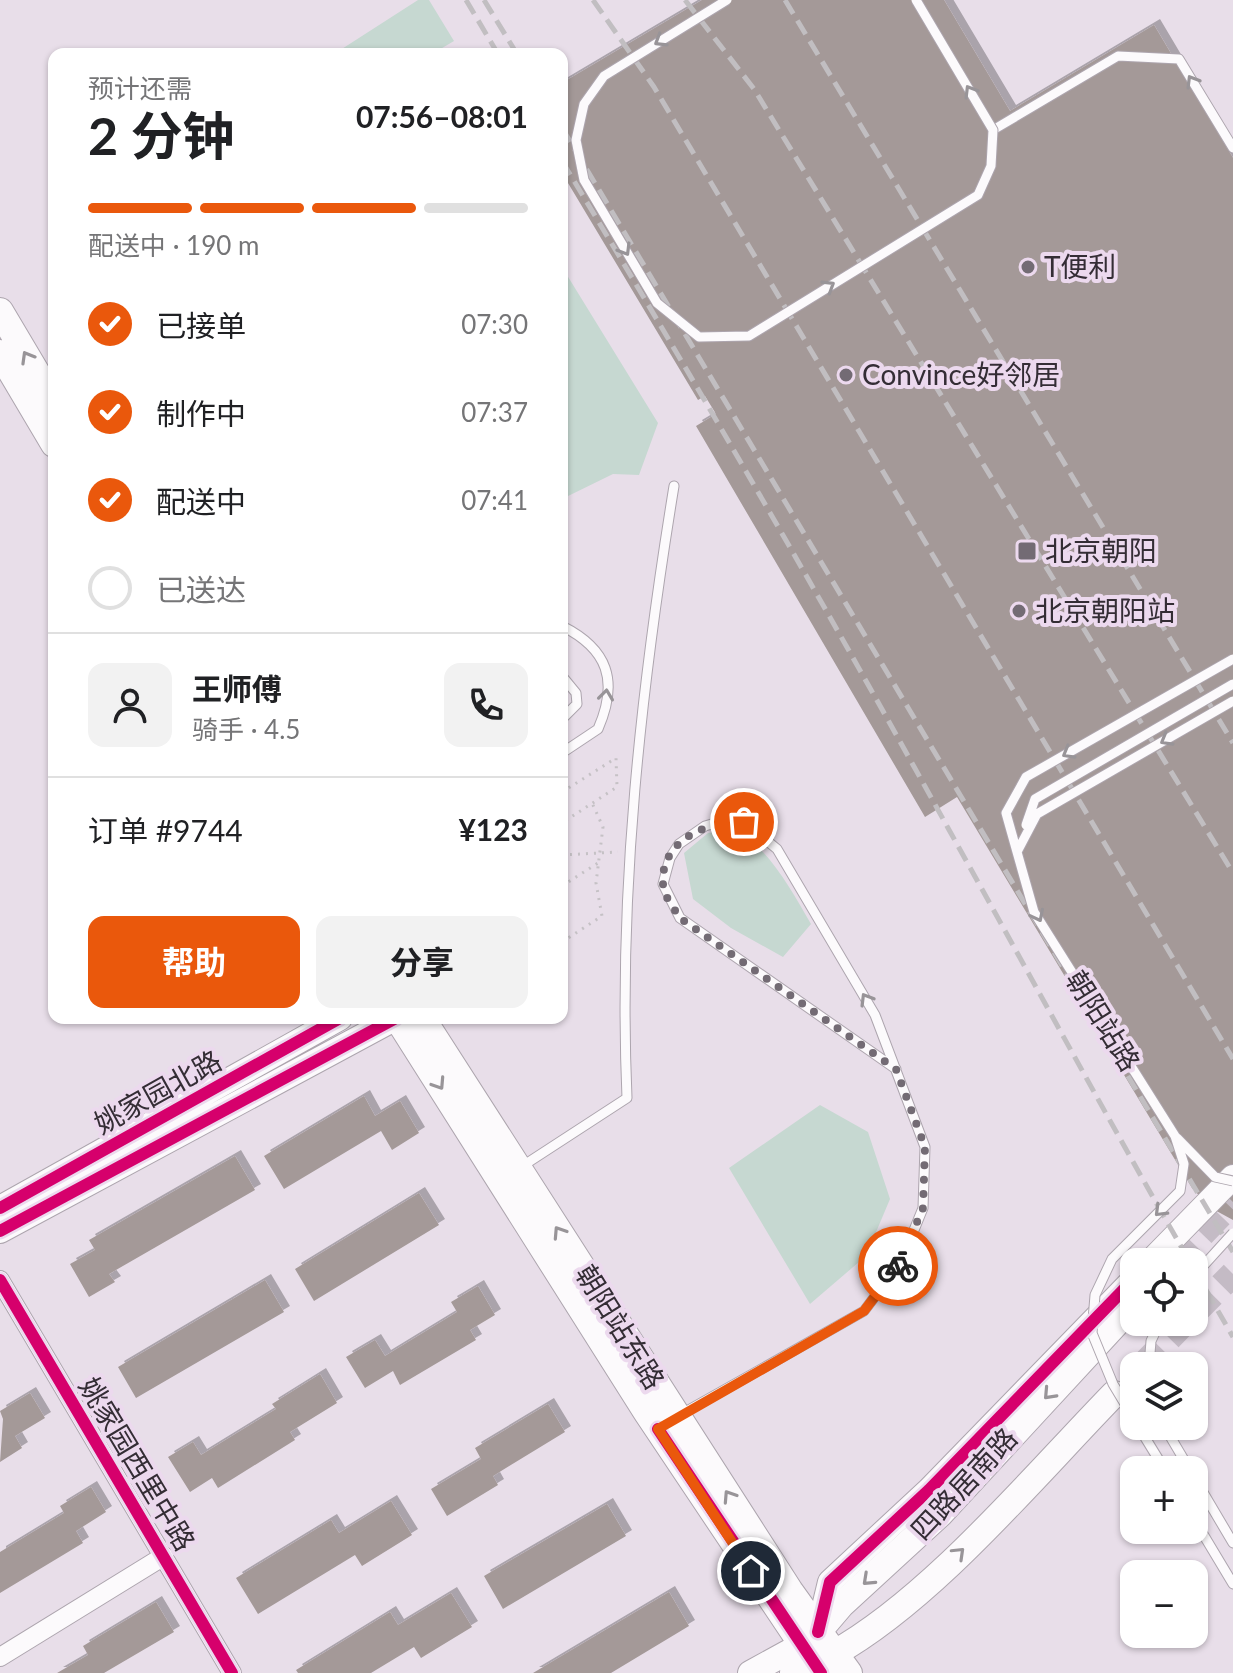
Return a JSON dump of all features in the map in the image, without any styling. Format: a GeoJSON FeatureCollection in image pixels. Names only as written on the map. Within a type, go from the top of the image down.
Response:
{"type":"FeatureCollection","features":[{"type":"Feature","properties":{"kind":"main road"},"geometry":{"type":"LineString","coordinates":[[1,314],[48,392]]}},
{"type":"Feature","properties":{"kind":"main road"},"geometry":{"type":"LineString","coordinates":[[0,353],[48,434]]}},
{"type":"Feature","properties":{"kind":"main road","name":"朝阳站东路"},"geometry":{"type":"LineString","coordinates":[[400,1024],[667,1422],[818,1659]]}},
{"type":"Feature","properties":{"kind":"main road","name":"朝阳站东路"},"geometry":{"type":"LineString","coordinates":[[426,1024],[518,1168],[667,1422]]}},
{"type":"Feature","properties":{"kind":"main road","name":"四路居南路"},"geometry":{"type":"LineString","coordinates":[[818,1659],[841,1605],[940,1514],[1120,1319]]}},
{"type":"Feature","properties":{"kind":"main road","name":"四路居南路"},"geometry":{"type":"LineString","coordinates":[[818,1659],[864,1637],[958,1554],[1114,1394]]}},
{"type":"Feature","properties":{"kind":"street","name":"姚家园北路"},"geometry":{"type":"LineString","coordinates":[[0,1208],[329,1024]]}},
{"type":"Feature","properties":{"kind":"street","name":"姚家园北路"},"geometry":{"type":"LineString","coordinates":[[0,1231],[385,1024]]}},
{"type":"Feature","properties":{"kind":"street"},"geometry":{"type":"LineString","coordinates":[[1164,1248],[1233,1179]]}},
{"type":"Feature","properties":{"kind":"street","name":"姚家园西里中路"},"geometry":{"type":"LineString","coordinates":[[0,1280],[232,1673]]}},
{"type":"Feature","properties":{"kind":"street"},"geometry":{"type":"LineString","coordinates":[[750,1673],[818,1659],[830,1582],[929,1490],[1120,1293]]}},
{"type":"Feature","properties":{"kind":"street"},"geometry":{"type":"LineString","coordinates":[[0,1657],[164,1556]]}},
{"type":"Feature","properties":{"kind":"lane"},"geometry":{"type":"LineString","coordinates":[[727,0],[604,76],[584,104],[576,140],[584,180],[657,303],[699,337],[749,336],[978,195],[991,166],[993,130],[916,0]]}},
{"type":"Feature","properties":{"kind":"lane"},"geometry":{"type":"LineString","coordinates":[[993,130],[1118,56],[1179,59],[1233,148]]}},
{"type":"Feature","properties":{"kind":"lane"},"geometry":{"type":"LineString","coordinates":[[518,1168],[627,1098],[623,1011],[629,851],[648,671],[674,486]]}},
{"type":"Feature","properties":{"kind":"lane"},"geometry":{"type":"LineString","coordinates":[[568,630],[600,654],[608,673],[598,729],[568,749]]}},
{"type":"Feature","properties":{"kind":"lane","name":"朝阳站路"},"geometry":{"type":"LineString","coordinates":[[1120,1396],[1092,1333],[1095,1295],[1112,1259],[1180,1191],[1184,1164],[1175,1136],[1034,912],[1006,813],[1026,777],[1233,659]]}},
{"type":"Feature","properties":{"kind":"lane"},"geometry":{"type":"LineString","coordinates":[[568,683],[576,693],[577,704],[568,713]]}},
{"type":"Feature","properties":{"kind":"lane"},"geometry":{"type":"LineString","coordinates":[[1017,852],[1035,799],[1233,684]]}},
{"type":"Feature","properties":{"kind":"lane"},"geometry":{"type":"LineString","coordinates":[[1017,852],[1037,814],[1233,701]]}},
{"type":"Feature","properties":{"kind":"lane"},"geometry":{"type":"LineString","coordinates":[[667,1422],[864,1311],[901,1262],[923,1208],[925,1147],[896,1069],[875,1015],[777,849],[744,822],[722,821],[705,826],[679,844],[670,858],[663,884],[680,918],[896,1069]]}},
{"type":"Feature","properties":{"kind":"lane"},"geometry":{"type":"LineString","coordinates":[[1175,1136],[1215,1177],[1233,1179]]}},
{"type":"Feature","properties":{"kind":"lane"},"geometry":{"type":"LineString","coordinates":[[1208,1261],[1233,1233]]}},
{"type":"Feature","properties":{"kind":"lane"},"geometry":{"type":"LineString","coordinates":[[1208,1501],[1233,1543]]}},
{"type":"Feature","properties":{"kind":"lane"},"geometry":{"type":"LineString","coordinates":[[1208,1542],[1233,1584]]}},
{"type":"Feature","properties":{"kind":"path"},"geometry":{"type":"LineString","coordinates":[[568,788],[616,758],[617,787],[568,819]]}},
{"type":"Feature","properties":{"kind":"path"},"geometry":{"type":"LineString","coordinates":[[568,938],[602,916],[596,883],[603,827],[592,803]]}},
{"type":"Feature","properties":{"kind":"path"},"geometry":{"type":"LineString","coordinates":[[568,855],[629,851]]}},
{"type":"Feature","properties":{"kind":"path"},"geometry":{"type":"LineString","coordinates":[[568,882],[598,863]]}},
{"type":"Feature","properties":{"kind":"shaded area"},"geometry":{"type":"Polygon","coordinates":[[[418,0],[429,0],[454,41],[442,48],[343,48],[418,0]]]}},
{"type":"Feature","properties":{"kind":"shaded area"},"geometry":{"type":"Polygon","coordinates":[[[568,277],[658,423],[639,475],[613,474],[568,496],[568,277]]]}},
{"type":"Feature","properties":{"kind":"shaded area"},"geometry":{"type":"Polygon","coordinates":[[[736,829],[770,860],[811,924],[783,957],[731,928],[693,899],[684,853],[708,833],[736,829]]]}},
{"type":"Feature","properties":{"kind":"shaded area"},"geometry":{"type":"Polygon","coordinates":[[[820,1105],[868,1132],[890,1199],[866,1256],[810,1304],[729,1168],[820,1105]]]}},
{"type":"Feature","properties":{"kind":"building","name":"北京朝阳站"},"geometry":{"type":"Polygon","coordinates":[[[702,0],[944,0],[1010,111],[1154,25],[1233,158],[1233,1220],[1211,1208],[1192,1188],[957,797],[925,817],[696,426],[716,414],[705,396],[698,400],[568,183],[568,79],[702,0]]]}},
{"type":"Feature","properties":{"kind":"building"},"geometry":{"type":"Polygon","coordinates":[[[364,1096],[375,1116],[400,1101],[419,1133],[392,1150],[381,1131],[284,1189],[264,1156],[364,1096]]]}},
{"type":"Feature","properties":{"kind":"building"},"geometry":{"type":"Polygon","coordinates":[[[235,1156],[255,1190],[109,1274],[115,1282],[89,1297],[70,1264],[95,1250],[89,1240],[235,1156]]]}},
{"type":"Feature","properties":{"kind":"building"},"geometry":{"type":"Polygon","coordinates":[[[419,1193],[439,1225],[314,1301],[295,1269],[419,1193]]]}},
{"type":"Feature","properties":{"kind":"building"},"geometry":{"type":"Polygon","coordinates":[[[265,1280],[284,1312],[136,1398],[118,1367],[265,1280]]]}},
{"type":"Feature","properties":{"kind":"building"},"geometry":{"type":"Polygon","coordinates":[[[478,1286],[495,1315],[470,1330],[476,1340],[400,1385],[393,1371],[365,1388],[346,1357],[375,1340],[385,1356],[457,1312],[451,1302],[478,1286]]]}},
{"type":"Feature","properties":{"kind":"building"},"geometry":{"type":"Polygon","coordinates":[[[320,1374],[337,1403],[290,1432],[295,1440],[218,1488],[212,1478],[190,1492],[168,1457],[193,1442],[201,1455],[276,1409],[272,1404],[320,1374]]]}},
{"type":"Feature","properties":{"kind":"building"},"geometry":{"type":"Polygon","coordinates":[[[30,1393],[45,1418],[15,1436],[22,1448],[0,1462],[3,1419],[0,1411],[30,1393]]]}},
{"type":"Feature","properties":{"kind":"building"},"geometry":{"type":"Polygon","coordinates":[[[548,1404],[565,1432],[493,1476],[498,1485],[447,1516],[431,1489],[481,1459],[475,1448],[548,1404]]]}},
{"type":"Feature","properties":{"kind":"building"},"geometry":{"type":"Polygon","coordinates":[[[91,1487],[106,1512],[76,1531],[83,1543],[0,1593],[0,1552],[64,1513],[60,1506],[91,1487]]]}},
{"type":"Feature","properties":{"kind":"building"},"geometry":{"type":"Polygon","coordinates":[[[391,1501],[412,1535],[362,1566],[355,1555],[258,1614],[236,1578],[331,1520],[339,1533],[391,1501]]]}},
{"type":"Feature","properties":{"kind":"building"},"geometry":{"type":"Polygon","coordinates":[[[607,1504],[626,1536],[503,1609],[484,1576],[607,1504]]]}},
{"type":"Feature","properties":{"kind":"building"},"geometry":{"type":"Polygon","coordinates":[[[669,1592],[689,1626],[611,1673],[533,1673],[669,1592]]]}},
{"type":"Feature","properties":{"kind":"building"},"geometry":{"type":"Polygon","coordinates":[[[451,1593],[472,1627],[421,1658],[414,1647],[371,1673],[298,1673],[296,1670],[390,1612],[398,1625],[451,1593]]]}},
{"type":"Feature","properties":{"kind":"building"},"geometry":{"type":"Polygon","coordinates":[[[156,1602],[174,1632],[104,1673],[57,1673],[88,1655],[83,1646],[156,1602]]]}},
{"type":"Feature","properties":{"kind":"tunnel"},"geometry":{"type":"LineString","coordinates":[[1189,1248],[1233,1202]]}},
{"type":"Feature","properties":{"kind":"tunnel"},"geometry":{"type":"LineString","coordinates":[[1208,1299],[1233,1274]]}},
{"type":"Feature","properties":{"kind":"tunnel"},"geometry":{"type":"LineString","coordinates":[[1156,1352],[1171,1336]]}},
{"type":"Feature","properties":{"kind":"railway"},"geometry":{"type":"LineString","coordinates":[[466,0],[494,48]]}},
{"type":"Feature","properties":{"kind":"railway"},"geometry":{"type":"LineString","coordinates":[[484,0],[513,48]]}},
{"type":"Feature","properties":{"kind":"railway"},"geometry":{"type":"LineString","coordinates":[[593,0],[654,87],[1233,1059]]}},
{"type":"Feature","properties":{"kind":"railway"},"geometry":{"type":"LineString","coordinates":[[685,0],[754,89],[1233,873]]}},
{"type":"Feature","properties":{"kind":"railway"},"geometry":{"type":"LineString","coordinates":[[785,0],[1233,743]]}},
{"type":"Feature","properties":{"kind":"railway"},"geometry":{"type":"LineString","coordinates":[[568,138],[1233,1252]]}},
{"type":"Feature","properties":{"kind":"railway"},"geometry":{"type":"LineString","coordinates":[[568,171],[806,576],[1182,1248]]}},
{"type":"Feature","properties":{"kind":"railway"},"geometry":{"type":"LineString","coordinates":[[1208,1293],[1233,1337]]}},
{"type":"Feature","properties":{"kind":"cycle path"},"geometry":{"type":"LineString","coordinates":[[0,1208],[329,1024]]}},
{"type":"Feature","properties":{"kind":"cycle path"},"geometry":{"type":"LineString","coordinates":[[0,1231],[385,1024]]}},
{"type":"Feature","properties":{"kind":"cycle path"},"geometry":{"type":"LineString","coordinates":[[0,1280],[232,1673]]}},
{"type":"Feature","properties":{"kind":"cycle path"},"geometry":{"type":"LineString","coordinates":[[818,1632],[830,1582],[929,1490],[1120,1293]]}},
{"type":"Feature","properties":{"kind":"cycle path"},"geometry":{"type":"LineString","coordinates":[[658,1429],[821,1673]]}},
{"type":"Feature","properties":{"kind":"way so far"},"geometry":{"type":"LineString","coordinates":[[744,822],[722,821],[705,826],[679,844],[670,858],[663,884],[667,898],[680,918],[896,1069],[925,1147],[923,1208],[898,1266]]}},
{"type":"Feature","properties":{"kind":"place","name":"T便利"},"geometry":{"type":"Point","coordinates":[1028,267]}},
{"type":"Feature","properties":{"kind":"place","name":"Convince好邻居"},"geometry":{"type":"Point","coordinates":[846,375]}},
{"type":"Feature","properties":{"kind":"place","name":"北京朝阳"},"geometry":{"type":"Point","coordinates":[1027,551]}},
{"type":"Feature","properties":{"kind":"place","name":"北京朝阳站"},"geometry":{"type":"Point","coordinates":[1019,611]}},
{"type":"Feature","properties":{"kind":"route"},"geometry":{"type":"LineString","coordinates":[[751,1571],[658,1429],[864,1311],[898,1266]]}}]}
